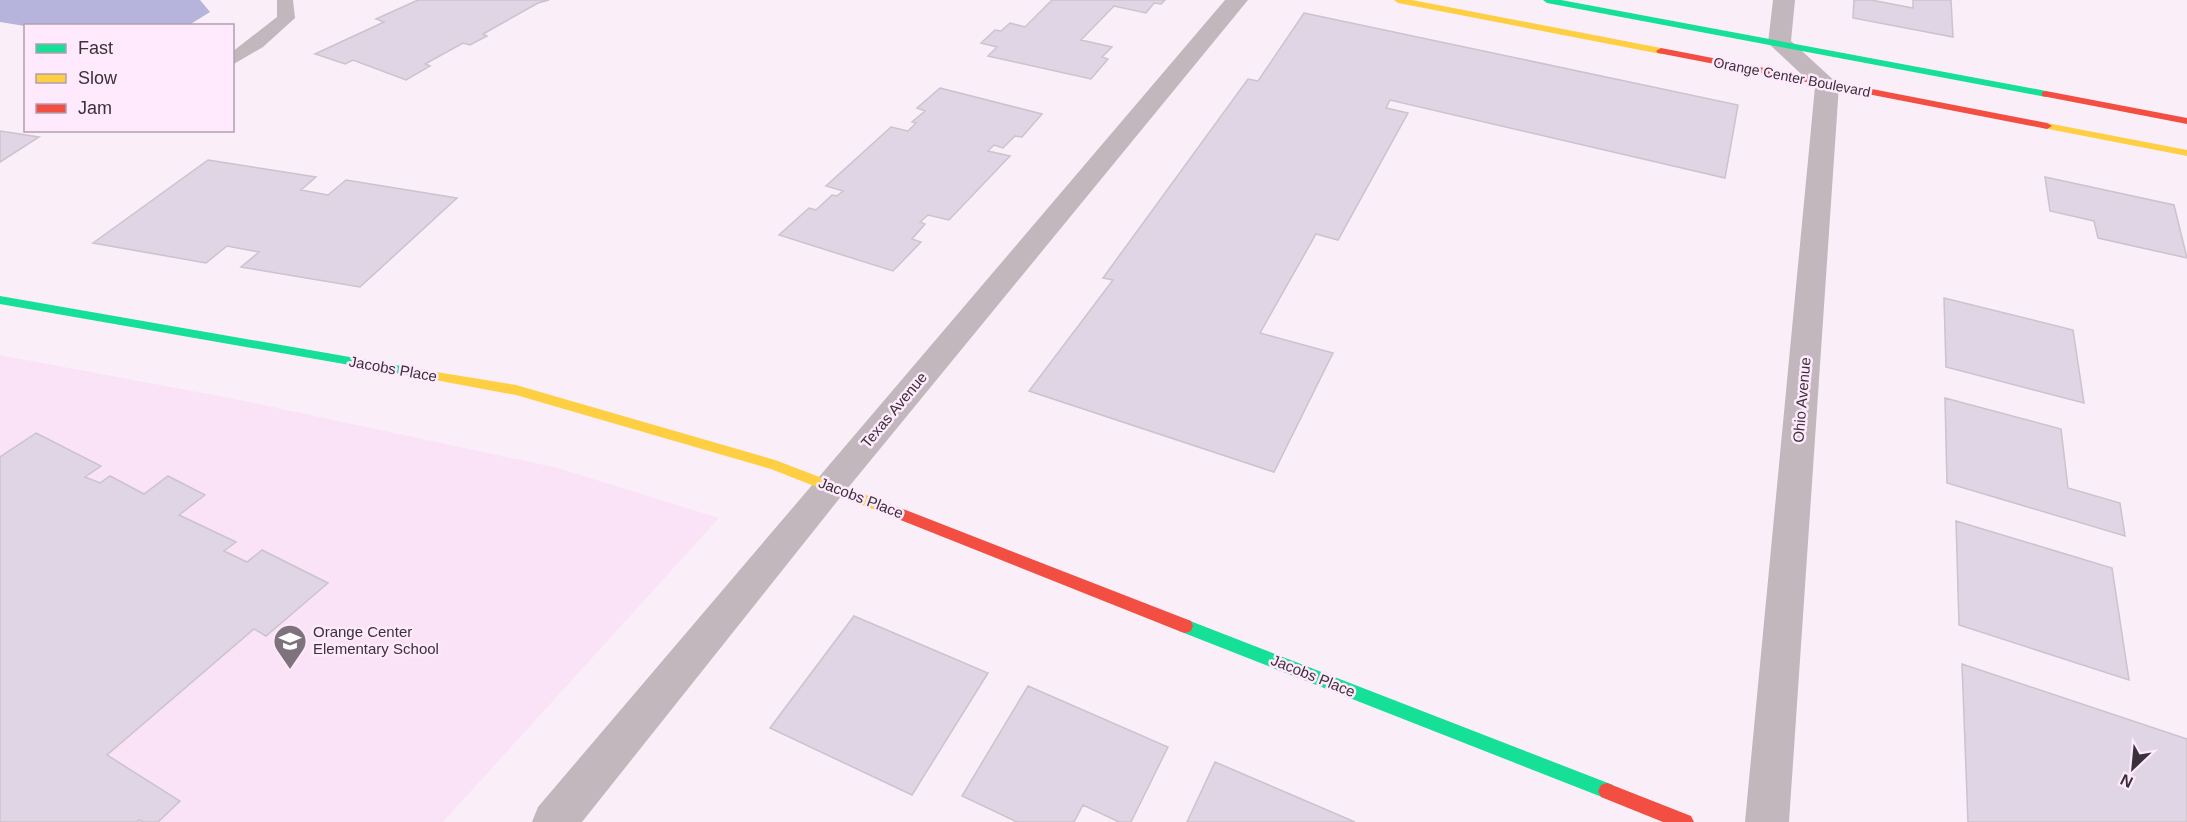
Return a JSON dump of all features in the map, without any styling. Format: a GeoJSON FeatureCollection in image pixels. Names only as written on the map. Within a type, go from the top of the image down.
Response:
{"type":"FeatureCollection","features":[{"type":"Feature","properties":{"kind":"street","name":"Texas Avenue"},"geometry":{"type":"LineString","coordinates":[[554,822],[831,485],[1237,0]]}},
{"type":"Feature","properties":{"kind":"street","name":"Orange Center Boulevard"},"geometry":{"type":"LineString","coordinates":[[1398,0],[2187,153]]}},
{"type":"Feature","properties":{"kind":"street","name":"Orange Center Boulevard"},"geometry":{"type":"LineString","coordinates":[[1547,0],[2187,121]]}},
{"type":"Feature","properties":{"kind":"street"},"geometry":{"type":"LineString","coordinates":[[1784,0],[1779,43],[1827,85]]}},
{"type":"Feature","properties":{"kind":"street","name":"Ohio Avenue"},"geometry":{"type":"LineString","coordinates":[[1767,822],[1827,85]]}},
{"type":"Feature","properties":{"kind":"street","name":"Jacobs Place"},"geometry":{"type":"LineString","coordinates":[[0,300],[516,390],[776,465],[1684,822]]}},
{"type":"Feature","properties":{"kind":"lane"},"geometry":{"type":"LineString","coordinates":[[234,59],[257,43],[286,18],[285,0]]}},
{"type":"Feature","properties":{"kind":"shaded area","name":"Orange Center Elementary School"},"geometry":{"type":"Polygon","coordinates":[[[0,355],[235,399],[558,468],[719,518],[443,822],[0,822],[0,355]]]}},
{"type":"Feature","properties":{"kind":"water"},"geometry":{"type":"Polygon","coordinates":[[[0,0],[200,0],[210,12],[191,24],[24,24],[24,26],[0,22],[0,0]]]}},
{"type":"Feature","properties":{"kind":"building"},"geometry":{"type":"Polygon","coordinates":[[[418,0],[549,0],[538,3],[483,34],[487,36],[470,45],[463,43],[425,64],[430,66],[406,80],[353,60],[345,64],[315,54],[384,22],[376,19],[418,0]]]}},
{"type":"Feature","properties":{"kind":"building"},"geometry":{"type":"Polygon","coordinates":[[[1052,0],[1165,0],[1161,4],[1154,3],[1146,13],[1114,6],[1081,40],[1112,47],[1102,57],[1108,59],[1091,79],[988,56],[997,47],[981,43],[995,30],[1001,31],[1010,23],[1025,27],[1052,0]]]}},
{"type":"Feature","properties":{"kind":"building"},"geometry":{"type":"Polygon","coordinates":[[[1854,0],[1871,0],[1913,8],[1913,0],[1951,0],[1953,37],[1853,18],[1854,0]]]}},
{"type":"Feature","properties":{"kind":"building"},"geometry":{"type":"Polygon","coordinates":[[[1304,13],[1738,105],[1725,178],[1390,100],[1386,108],[1408,113],[1338,240],[1316,234],[1260,333],[1333,353],[1274,472],[1029,391],[1113,280],[1103,278],[1248,79],[1258,81],[1304,13]]]}},
{"type":"Feature","properties":{"kind":"building"},"geometry":{"type":"Polygon","coordinates":[[[940,88],[1042,114],[1022,137],[1015,136],[1003,148],[994,145],[988,151],[1010,156],[949,220],[928,215],[920,222],[925,224],[912,239],[921,242],[893,271],[779,235],[809,208],[816,210],[832,195],[837,196],[843,191],[826,186],[891,127],[908,131],[916,123],[912,122],[925,111],[917,108],[940,88]]]}},
{"type":"Feature","properties":{"kind":"building"},"geometry":{"type":"Polygon","coordinates":[[[0,131],[39,137],[0,162],[0,131]]]}},
{"type":"Feature","properties":{"kind":"building"},"geometry":{"type":"Polygon","coordinates":[[[208,160],[316,177],[301,190],[328,195],[346,180],[457,198],[360,287],[241,267],[259,252],[227,246],[206,263],[93,243],[208,160]]]}},
{"type":"Feature","properties":{"kind":"building"},"geometry":{"type":"Polygon","coordinates":[[[2045,177],[2174,205],[2187,258],[2098,238],[2094,221],[2050,211],[2045,177]]]}},
{"type":"Feature","properties":{"kind":"building"},"geometry":{"type":"Polygon","coordinates":[[[1944,298],[2073,330],[2084,403],[1946,367],[1944,298]]]}},
{"type":"Feature","properties":{"kind":"building"},"geometry":{"type":"Polygon","coordinates":[[[1945,398],[2061,429],[2068,488],[2120,503],[2125,536],[1947,483],[1945,398]]]}},
{"type":"Feature","properties":{"kind":"building"},"geometry":{"type":"Polygon","coordinates":[[[36,433],[101,466],[85,477],[100,483],[110,476],[144,494],[168,476],[205,495],[179,515],[236,542],[224,551],[247,562],[262,550],[328,583],[266,636],[254,629],[107,755],[180,801],[158,822],[139,820],[137,822],[0,822],[0,457],[36,433]]]}},
{"type":"Feature","properties":{"kind":"building"},"geometry":{"type":"Polygon","coordinates":[[[1956,521],[2112,568],[2129,680],[1959,625],[1956,521]]]}},
{"type":"Feature","properties":{"kind":"building"},"geometry":{"type":"Polygon","coordinates":[[[854,616],[988,673],[912,795],[770,728],[854,616]]]}},
{"type":"Feature","properties":{"kind":"building"},"geometry":{"type":"Polygon","coordinates":[[[1962,664],[2187,739],[2187,822],[1968,822],[1962,664]]]}},
{"type":"Feature","properties":{"kind":"building"},"geometry":{"type":"Polygon","coordinates":[[[1028,686],[1168,747],[1131,822],[1119,822],[1083,805],[1074,822],[1017,822],[962,796],[1028,686]]]}},
{"type":"Feature","properties":{"kind":"building"},"geometry":{"type":"Polygon","coordinates":[[[1215,762],[1355,822],[1187,822],[1215,762]]]}},
{"type":"Feature","properties":{"kind":"traffic: fast"},"geometry":{"type":"LineString","coordinates":[[1547,0],[2046,94]]}},
{"type":"Feature","properties":{"kind":"traffic: fast"},"geometry":{"type":"LineString","coordinates":[[0,300],[424,374]]}},
{"type":"Feature","properties":{"kind":"traffic: fast"},"geometry":{"type":"LineString","coordinates":[[1185,626],[1607,791]]}},
{"type":"Feature","properties":{"kind":"traffic: slow"},"geometry":{"type":"LineString","coordinates":[[1398,0],[1661,51]]}},
{"type":"Feature","properties":{"kind":"traffic: slow"},"geometry":{"type":"LineString","coordinates":[[2047,126],[2187,153]]}},
{"type":"Feature","properties":{"kind":"traffic: slow"},"geometry":{"type":"LineString","coordinates":[[424,374],[516,390],[775,465],[898,513]]}},
{"type":"Feature","properties":{"kind":"traffic: jam"},"geometry":{"type":"LineString","coordinates":[[1661,51],[2047,126]]}},
{"type":"Feature","properties":{"kind":"traffic: jam"},"geometry":{"type":"LineString","coordinates":[[2046,94],[2187,121]]}},
{"type":"Feature","properties":{"kind":"traffic: jam"},"geometry":{"type":"LineString","coordinates":[[898,513],[1185,626]]}},
{"type":"Feature","properties":{"kind":"traffic: jam"},"geometry":{"type":"LineString","coordinates":[[1607,791],[1685,822]]}},
{"type":"Feature","properties":{"kind":"place","name":"Orange Center Elementary School"},"geometry":{"type":"Point","coordinates":[290,670]}}]}
